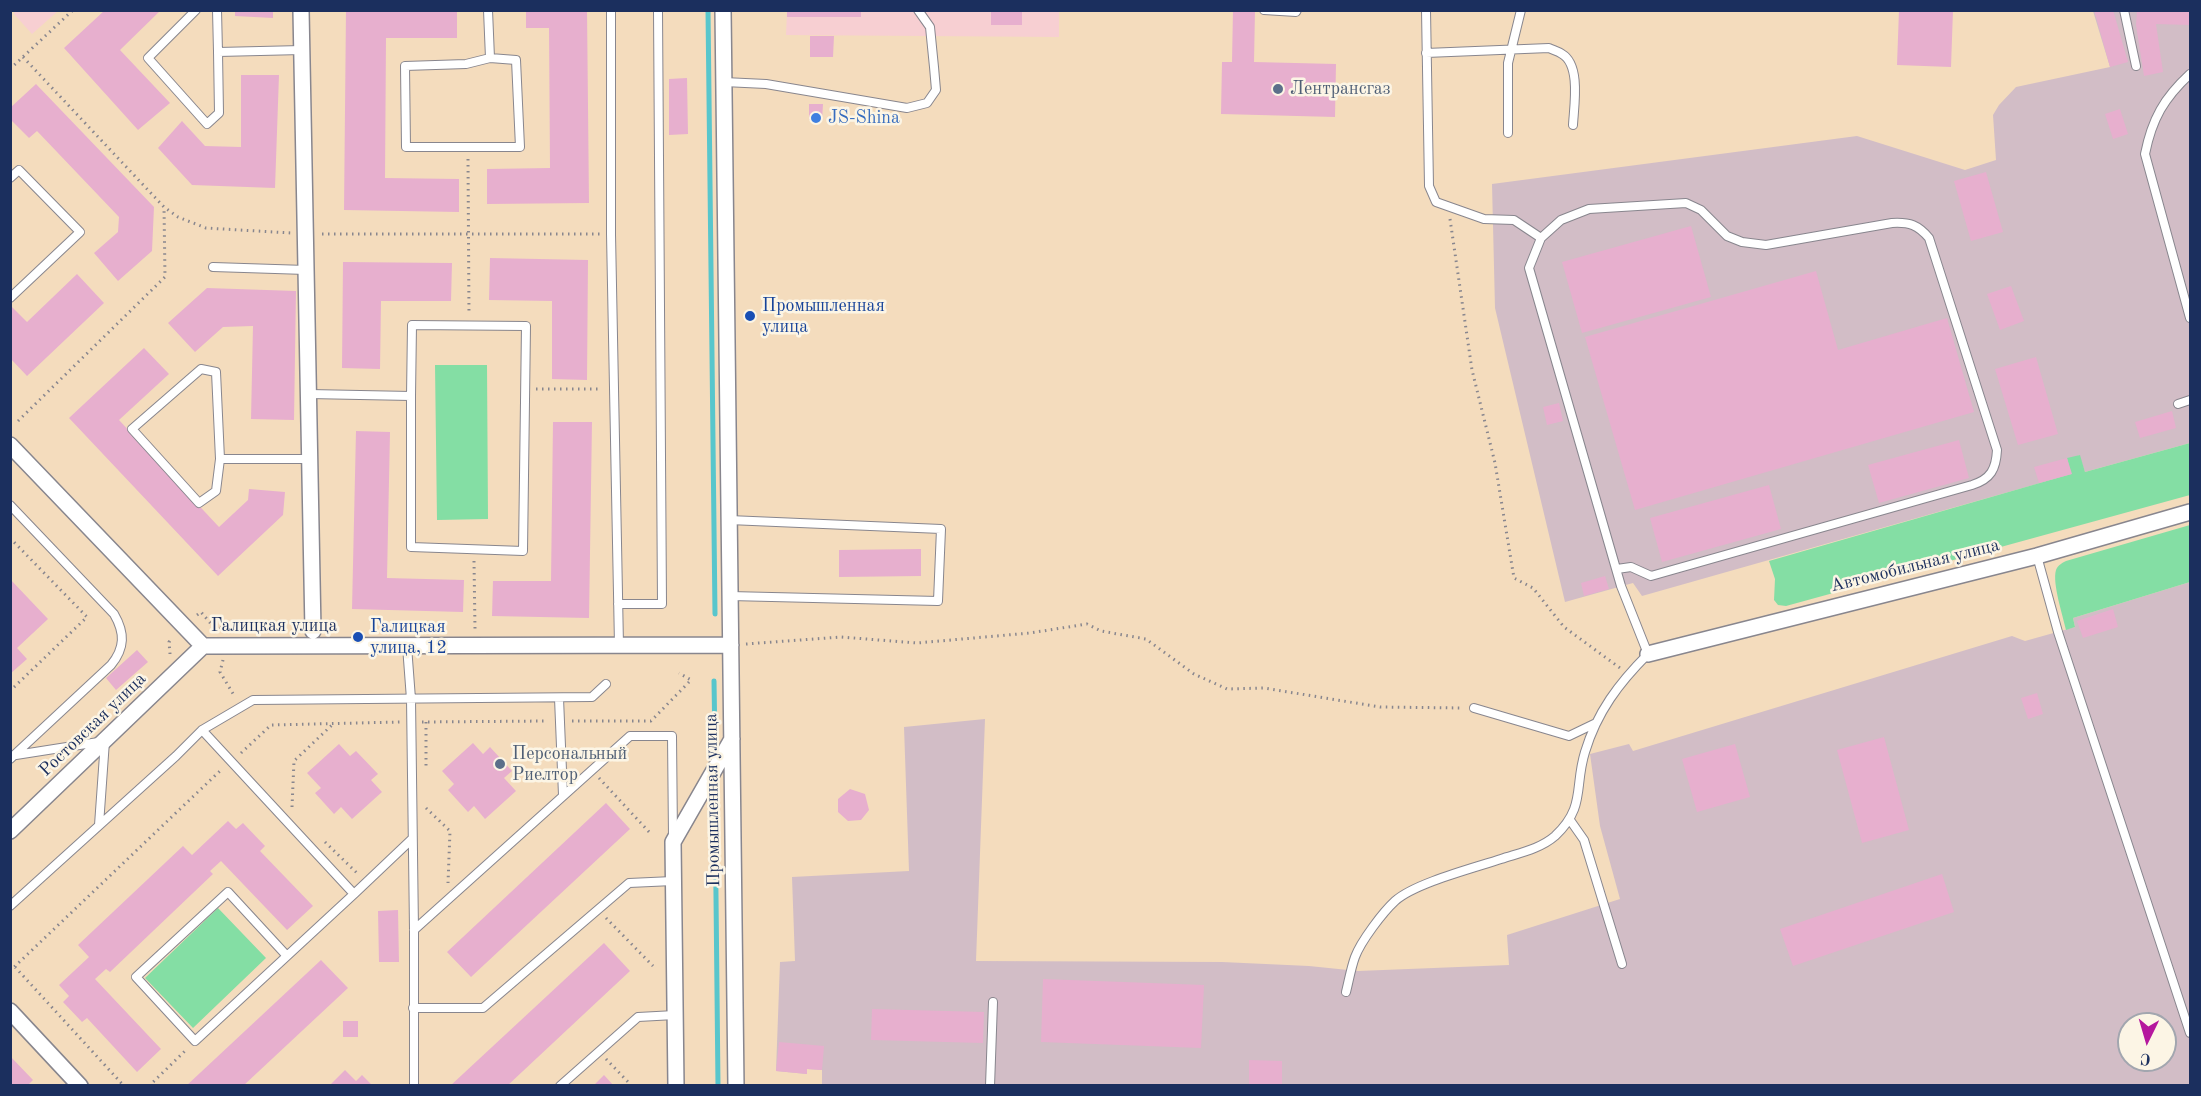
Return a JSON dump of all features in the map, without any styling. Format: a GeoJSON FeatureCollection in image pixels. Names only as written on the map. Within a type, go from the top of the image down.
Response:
{"type":"FeatureCollection","features":[{"type":"Feature","properties":{"kind":"street"},"geometry":{"type":"LineString","coordinates":[[301,10],[314,638]]}},
{"type":"Feature","properties":{"kind":"street","name":"Промышленная улица"},"geometry":{"type":"LineString","coordinates":[[723,10],[736,1086]]}},
{"type":"Feature","properties":{"kind":"street","name":"Галицкая улица"},"geometry":{"type":"LineString","coordinates":[[10,445],[203,646],[314,638],[407,646],[730,645]]}},
{"type":"Feature","properties":{"kind":"street","name":"Автомобильная улица"},"geometry":{"type":"LineString","coordinates":[[1648,654],[2037,556],[2190,512]]}},
{"type":"Feature","properties":{"kind":"street","name":"Ростовская улица"},"geometry":{"type":"LineString","coordinates":[[10,831],[203,646]]}},
{"type":"Feature","properties":{"kind":"street"},"geometry":{"type":"LineString","coordinates":[[676,1086],[673,842],[732,739]]}},
{"type":"Feature","properties":{"kind":"street"},"geometry":{"type":"LineString","coordinates":[[10,1011],[80,1086]]}},
{"type":"Feature","properties":{"kind":"lane"},"geometry":{"type":"LineString","coordinates":[[196,10],[148,58],[207,124],[219,114],[217,10]]}},
{"type":"Feature","properties":{"kind":"lane"},"geometry":{"type":"LineString","coordinates":[[488,10],[490,58]]}},
{"type":"Feature","properties":{"kind":"lane"},"geometry":{"type":"LineString","coordinates":[[611,10],[611,234],[619,645]]}},
{"type":"Feature","properties":{"kind":"lane"},"geometry":{"type":"LineString","coordinates":[[618,604],[662,604],[658,10]]}},
{"type":"Feature","properties":{"kind":"lane"},"geometry":{"type":"LineString","coordinates":[[724,82],[766,84],[908,108],[927,103],[936,90],[932,47],[930,27],[918,10]]}},
{"type":"Feature","properties":{"kind":"lane"},"geometry":{"type":"LineString","coordinates":[[1264,10],[1296,12],[1297,10]]}},
{"type":"Feature","properties":{"kind":"lane"},"geometry":{"type":"LineString","coordinates":[[1426,10],[1429,186],[1436,202],[1484,219],[1514,220],[1541,238]]}},
{"type":"Feature","properties":{"kind":"lane"},"geometry":{"type":"LineString","coordinates":[[1508,133],[1508,63],[1521,10]]}},
{"type":"Feature","properties":{"kind":"lane"},"geometry":{"type":"LineString","coordinates":[[2124,10],[2136,66]]}},
{"type":"Feature","properties":{"kind":"lane"},"geometry":{"type":"LineString","coordinates":[[1426,52],[1549,48],[1563,54],[1571,63],[1574,74],[1573,125]]}},
{"type":"Feature","properties":{"kind":"lane"},"geometry":{"type":"LineString","coordinates":[[218,52],[302,50]]}},
{"type":"Feature","properties":{"kind":"lane"},"geometry":{"type":"LineString","coordinates":[[490,58],[516,60],[520,147],[406,147],[405,66],[466,64],[490,58]]}},
{"type":"Feature","properties":{"kind":"lane"},"geometry":{"type":"LineString","coordinates":[[2190,74],[2176,87],[2157,113],[2145,154],[2190,318]]}},
{"type":"Feature","properties":{"kind":"lane"},"geometry":{"type":"LineString","coordinates":[[10,178],[19,170],[80,232],[10,298]]}},
{"type":"Feature","properties":{"kind":"lane"},"geometry":{"type":"LineString","coordinates":[[1346,992],[1356,955],[1396,900],[1426,884],[1534,849],[1553,837],[1570,820],[1579,795],[1584,754],[1596,723],[1613,692],[1648,654],[1617,569],[1529,268],[1541,238],[1561,220],[1589,209],[1686,203],[1701,210],[1727,236],[1742,242],[1766,245],[1892,223],[1912,223],[1920,227],[1929,238],[1996,450],[1996,462],[1992,474],[1983,482],[1651,576],[1631,567],[1617,569]]}},
{"type":"Feature","properties":{"kind":"lane"},"geometry":{"type":"LineString","coordinates":[[213,267],[306,270]]}},
{"type":"Feature","properties":{"kind":"lane"},"geometry":{"type":"LineString","coordinates":[[412,325],[526,326],[525,389],[523,551],[411,547],[412,325]]}},
{"type":"Feature","properties":{"kind":"lane"},"geometry":{"type":"LineString","coordinates":[[201,369],[216,372],[220,459],[216,491],[199,503],[132,429],[201,369]]}},
{"type":"Feature","properties":{"kind":"lane"},"geometry":{"type":"LineString","coordinates":[[309,394],[411,396]]}},
{"type":"Feature","properties":{"kind":"lane"},"geometry":{"type":"LineString","coordinates":[[2178,404],[2190,400]]}},
{"type":"Feature","properties":{"kind":"lane"},"geometry":{"type":"LineString","coordinates":[[220,459],[310,459]]}},
{"type":"Feature","properties":{"kind":"lane"},"geometry":{"type":"LineString","coordinates":[[10,505],[114,614],[119,622],[123,639],[120,654],[111,665],[13,757]]}},
{"type":"Feature","properties":{"kind":"lane"},"geometry":{"type":"LineString","coordinates":[[729,520],[941,529],[938,601],[730,596]]}},
{"type":"Feature","properties":{"kind":"lane"},"geometry":{"type":"LineString","coordinates":[[2037,556],[2058,632],[2190,1033]]}},
{"type":"Feature","properties":{"kind":"lane"},"geometry":{"type":"LineString","coordinates":[[407,646],[411,699],[414,1086]]}},
{"type":"Feature","properties":{"kind":"lane"},"geometry":{"type":"LineString","coordinates":[[10,906],[202,730],[253,700],[592,697],[606,684]]}},
{"type":"Feature","properties":{"kind":"lane"},"geometry":{"type":"LineString","coordinates":[[559,698],[563,795]]}},
{"type":"Feature","properties":{"kind":"lane"},"geometry":{"type":"LineString","coordinates":[[1474,708],[1569,736],[1596,723]]}},
{"type":"Feature","properties":{"kind":"lane"},"geometry":{"type":"LineString","coordinates":[[202,730],[354,894]]}},
{"type":"Feature","properties":{"kind":"lane"},"geometry":{"type":"LineString","coordinates":[[414,930],[630,736],[672,736],[673,842]]}},
{"type":"Feature","properties":{"kind":"lane"},"geometry":{"type":"LineString","coordinates":[[13,757],[105,741],[99,825]]}},
{"type":"Feature","properties":{"kind":"lane"},"geometry":{"type":"LineString","coordinates":[[1570,820],[1584,840],[1622,964]]}},
{"type":"Feature","properties":{"kind":"lane"},"geometry":{"type":"LineString","coordinates":[[287,956],[228,892],[136,977],[195,1041],[287,956],[354,894],[412,839]]}},
{"type":"Feature","properties":{"kind":"lane"},"geometry":{"type":"LineString","coordinates":[[413,1008],[483,1008],[628,884],[673,881]]}},
{"type":"Feature","properties":{"kind":"lane"},"geometry":{"type":"LineString","coordinates":[[990,1086],[993,1002]]}},
{"type":"Feature","properties":{"kind":"lane"},"geometry":{"type":"LineString","coordinates":[[560,1086],[638,1017],[675,1015]]}},
{"type":"Feature","properties":{"kind":"path"},"geometry":{"type":"LineString","coordinates":[[10,69],[73,10]]}},
{"type":"Feature","properties":{"kind":"path"},"geometry":{"type":"LineString","coordinates":[[23,57],[164,207],[178,217],[206,228],[306,234],[611,234]]}},
{"type":"Feature","properties":{"kind":"path"},"geometry":{"type":"LineString","coordinates":[[468,147],[469,326]]}},
{"type":"Feature","properties":{"kind":"path"},"geometry":{"type":"LineString","coordinates":[[1446,206],[1454,235],[1472,370],[1495,463],[1514,579],[1533,588],[1564,627],[1628,675]]}},
{"type":"Feature","properties":{"kind":"path"},"geometry":{"type":"LineString","coordinates":[[18,421],[165,277],[164,207]]}},
{"type":"Feature","properties":{"kind":"path"},"geometry":{"type":"LineString","coordinates":[[525,389],[615,389]]}},
{"type":"Feature","properties":{"kind":"path"},"geometry":{"type":"LineString","coordinates":[[10,538],[87,618],[10,691]]}},
{"type":"Feature","properties":{"kind":"path"},"geometry":{"type":"LineString","coordinates":[[474,563],[475,624]]}},
{"type":"Feature","properties":{"kind":"path"},"geometry":{"type":"LineString","coordinates":[[730,645],[841,637],[917,643],[1030,633],[1087,624],[1101,631],[1146,639],[1194,674],[1227,689],[1264,688],[1380,707],[1474,708]]}},
{"type":"Feature","properties":{"kind":"path"},"geometry":{"type":"LineString","coordinates":[[220,672],[240,707]]}},
{"type":"Feature","properties":{"kind":"path"},"geometry":{"type":"LineString","coordinates":[[10,971],[271,725],[651,721],[691,680],[679,673]]}},
{"type":"Feature","properties":{"kind":"path"},"geometry":{"type":"LineString","coordinates":[[426,722],[426,776]]}},
{"type":"Feature","properties":{"kind":"path"},"geometry":{"type":"LineString","coordinates":[[292,809],[294,761],[333,724]]}},
{"type":"Feature","properties":{"kind":"path"},"geometry":{"type":"LineString","coordinates":[[591,770],[651,834]]}},
{"type":"Feature","properties":{"kind":"path"},"geometry":{"type":"LineString","coordinates":[[426,798],[426,809],[450,831],[447,900]]}},
{"type":"Feature","properties":{"kind":"path"},"geometry":{"type":"LineString","coordinates":[[598,909],[653,966]]}},
{"type":"Feature","properties":{"kind":"path"},"geometry":{"type":"LineString","coordinates":[[15,967],[124,1086]]}},
{"type":"Feature","properties":{"kind":"path"},"geometry":{"type":"LineString","coordinates":[[149,1086],[195,1041]]}},
{"type":"Feature","properties":{"kind":"path"},"geometry":{"type":"LineString","coordinates":[[599,1051],[632,1086]]}},
{"type":"Feature","properties":{"kind":"shaded area"},"geometry":{"type":"Polygon","coordinates":[[[15,10],[58,11],[32,34],[14,14],[15,10]]]}},
{"type":"Feature","properties":{"kind":"shaded area"},"geometry":{"type":"Polygon","coordinates":[[[787,11],[1059,11],[1059,37],[786,35],[787,11]]]}},
{"type":"Feature","properties":{"kind":"shaded area"},"geometry":{"type":"Polygon","coordinates":[[[2093,11],[2190,11],[2190,443],[2085,472],[2079,455],[2072,474],[1642,596],[1633,583],[1565,602],[1495,308],[1492,184],[1857,136],[1965,170],[1996,160],[1993,115],[2016,87],[2110,67],[2093,11]]]}},
{"type":"Feature","properties":{"kind":"shaded area"},"geometry":{"type":"Polygon","coordinates":[[[2190,582],[2190,1085],[822,1086],[822,1070],[807,1069],[807,1074],[776,1071],[780,962],[795,961],[792,877],[909,871],[904,727],[985,719],[976,961],[1222,962],[1358,971],[1509,965],[1507,935],[1620,899],[1600,826],[1590,754],[1629,744],[1633,751],[2012,636],[2025,641],[2075,627],[2073,618],[2190,582]]]}},
{"type":"Feature","properties":{"kind":"green space"},"geometry":{"type":"Polygon","coordinates":[[[435,365],[487,365],[488,519],[437,520],[435,365]]]}},
{"type":"Feature","properties":{"kind":"green space"},"geometry":{"type":"Polygon","coordinates":[[[2190,443],[2190,495],[1786,606],[1778,605],[1774,600],[1775,579],[1769,561],[2071,474],[2067,458],[2080,455],[2085,472],[2190,443]]]}},
{"type":"Feature","properties":{"kind":"green space"},"geometry":{"type":"Polygon","coordinates":[[[2190,525],[2190,582],[2073,618],[2075,627],[2066,630],[2055,583],[2056,570],[2060,564],[2190,525]]]}},
{"type":"Feature","properties":{"kind":"green space"},"geometry":{"type":"Polygon","coordinates":[[[218,908],[266,958],[193,1028],[145,978],[218,908]]]}},
{"type":"Feature","properties":{"kind":"building"},"geometry":{"type":"Polygon","coordinates":[[[105,10],[161,10],[120,50],[170,103],[138,130],[64,48],[105,10]]]}},
{"type":"Feature","properties":{"kind":"building"},"geometry":{"type":"Polygon","coordinates":[[[235,10],[273,10],[273,18],[235,16],[235,10]]]}},
{"type":"Feature","properties":{"kind":"building"},"geometry":{"type":"Polygon","coordinates":[[[346,10],[457,10],[457,38],[386,38],[385,178],[459,179],[459,212],[344,210],[346,10]]]}},
{"type":"Feature","properties":{"kind":"building"},"geometry":{"type":"Polygon","coordinates":[[[526,10],[587,10],[589,203],[487,204],[487,169],[550,168],[549,28],[526,28],[526,10]]]}},
{"type":"Feature","properties":{"kind":"building"},"geometry":{"type":"Polygon","coordinates":[[[787,10],[861,10],[861,17],[787,17],[787,10]]]}},
{"type":"Feature","properties":{"kind":"building"},"geometry":{"type":"Polygon","coordinates":[[[991,10],[1022,10],[1022,25],[991,25],[991,10]]]}},
{"type":"Feature","properties":{"kind":"building","name":"Лентрансгаз"},"geometry":{"type":"Polygon","coordinates":[[[1233,10],[1255,10],[1254,62],[1336,64],[1335,117],[1221,114],[1222,62],[1232,62],[1233,10]]]}},
{"type":"Feature","properties":{"kind":"building"},"geometry":{"type":"Polygon","coordinates":[[[1899,10],[1953,10],[1951,67],[1897,65],[1899,10]]]}},
{"type":"Feature","properties":{"kind":"building"},"geometry":{"type":"Polygon","coordinates":[[[2094,10],[2113,10],[2128,62],[2110,67],[2094,10]]]}},
{"type":"Feature","properties":{"kind":"building"},"geometry":{"type":"Polygon","coordinates":[[[2137,10],[2190,10],[2190,25],[2156,24],[2163,72],[2144,76],[2136,25],[2137,10]]]}},
{"type":"Feature","properties":{"kind":"building"},"geometry":{"type":"Polygon","coordinates":[[[810,36],[834,36],[833,57],[810,57],[810,36]]]}},
{"type":"Feature","properties":{"kind":"building"},"geometry":{"type":"Polygon","coordinates":[[[241,75],[279,75],[275,188],[192,185],[158,148],[182,121],[205,146],[241,147],[241,75]]]}},
{"type":"Feature","properties":{"kind":"building"},"geometry":{"type":"Polygon","coordinates":[[[687,78],[688,134],[669,135],[669,79],[687,78]]]}},
{"type":"Feature","properties":{"kind":"building"},"geometry":{"type":"Polygon","coordinates":[[[36,84],[154,207],[152,251],[118,281],[94,253],[118,232],[119,217],[37,131],[29,138],[10,119],[10,108],[36,84]]]}},
{"type":"Feature","properties":{"kind":"building"},"geometry":{"type":"Polygon","coordinates":[[[809,104],[823,104],[822,120],[809,120],[809,104]]]}},
{"type":"Feature","properties":{"kind":"building"},"geometry":{"type":"Polygon","coordinates":[[[2120,109],[2128,134],[2113,139],[2105,114],[2120,109]]]}},
{"type":"Feature","properties":{"kind":"building"},"geometry":{"type":"Polygon","coordinates":[[[1986,172],[2003,232],[1971,241],[1954,181],[1986,172]]]}},
{"type":"Feature","properties":{"kind":"building"},"geometry":{"type":"Polygon","coordinates":[[[1691,226],[1711,297],[1582,333],[1562,262],[1691,226]]]}},
{"type":"Feature","properties":{"kind":"building"},"geometry":{"type":"Polygon","coordinates":[[[490,258],[588,260],[587,380],[552,379],[552,301],[489,300],[490,258]]]}},
{"type":"Feature","properties":{"kind":"building"},"geometry":{"type":"Polygon","coordinates":[[[343,262],[452,263],[451,301],[381,301],[380,369],[342,368],[343,262]]]}},
{"type":"Feature","properties":{"kind":"building"},"geometry":{"type":"Polygon","coordinates":[[[1816,271],[1838,350],[1947,318],[1974,412],[1635,510],[1585,337],[1816,271]]]}},
{"type":"Feature","properties":{"kind":"building"},"geometry":{"type":"Polygon","coordinates":[[[77,274],[104,303],[27,376],[10,358],[10,305],[27,322],[77,274]]]}},
{"type":"Feature","properties":{"kind":"building"},"geometry":{"type":"Polygon","coordinates":[[[2011,286],[2024,321],[2000,330],[1987,294],[2011,286]]]}},
{"type":"Feature","properties":{"kind":"building"},"geometry":{"type":"Polygon","coordinates":[[[207,288],[296,291],[294,420],[251,419],[253,326],[223,327],[195,352],[168,323],[207,288]]]}},
{"type":"Feature","properties":{"kind":"building"},"geometry":{"type":"Polygon","coordinates":[[[144,348],[169,374],[119,420],[219,527],[248,500],[249,489],[285,492],[283,515],[218,576],[69,418],[144,348]]]}},
{"type":"Feature","properties":{"kind":"building"},"geometry":{"type":"Polygon","coordinates":[[[2036,357],[2058,434],[2018,445],[1995,369],[2036,357]]]}},
{"type":"Feature","properties":{"kind":"building"},"geometry":{"type":"Polygon","coordinates":[[[1559,403],[1563,421],[1547,425],[1543,407],[1559,403]]]}},
{"type":"Feature","properties":{"kind":"building"},"geometry":{"type":"Polygon","coordinates":[[[2172,411],[2176,428],[2140,438],[2135,422],[2172,411]]]}},
{"type":"Feature","properties":{"kind":"building"},"geometry":{"type":"Polygon","coordinates":[[[553,422],[592,422],[589,618],[492,616],[493,581],[551,581],[553,422]]]}},
{"type":"Feature","properties":{"kind":"building"},"geometry":{"type":"Polygon","coordinates":[[[356,431],[390,432],[387,578],[464,580],[463,612],[352,609],[356,431]]]}},
{"type":"Feature","properties":{"kind":"building"},"geometry":{"type":"Polygon","coordinates":[[[1959,440],[1969,478],[1879,503],[1868,465],[1959,440]]]}},
{"type":"Feature","properties":{"kind":"building"},"geometry":{"type":"Polygon","coordinates":[[[2067,458],[2072,474],[2039,483],[2034,467],[2067,458]]]}},
{"type":"Feature","properties":{"kind":"building"},"geometry":{"type":"Polygon","coordinates":[[[1769,485],[1781,529],[1662,562],[1650,518],[1769,485]]]}},
{"type":"Feature","properties":{"kind":"building"},"geometry":{"type":"Polygon","coordinates":[[[921,549],[921,576],[839,577],[839,550],[921,549]]]}},
{"type":"Feature","properties":{"kind":"building"},"geometry":{"type":"Polygon","coordinates":[[[1605,576],[1609,589],[1584,596],[1581,583],[1605,576]]]}},
{"type":"Feature","properties":{"kind":"building"},"geometry":{"type":"Polygon","coordinates":[[[10,579],[48,619],[17,648],[27,659],[10,674],[10,579]]]}},
{"type":"Feature","properties":{"kind":"building"},"geometry":{"type":"Polygon","coordinates":[[[2113,609],[2118,627],[2083,638],[2077,621],[2113,609]]]}},
{"type":"Feature","properties":{"kind":"building"},"geometry":{"type":"Polygon","coordinates":[[[137,650],[148,662],[116,690],[106,678],[137,650]]]}},
{"type":"Feature","properties":{"kind":"building"},"geometry":{"type":"Polygon","coordinates":[[[2037,693],[2043,714],[2028,719],[2021,698],[2037,693]]]}},
{"type":"Feature","properties":{"kind":"building"},"geometry":{"type":"Polygon","coordinates":[[[1884,737],[1909,830],[1862,843],[1837,750],[1884,737]]]}},
{"type":"Feature","properties":{"kind":"building"},"geometry":{"type":"Polygon","coordinates":[[[473,743],[483,754],[490,747],[512,771],[504,778],[516,791],[485,819],[474,806],[468,812],[448,790],[454,784],[442,771],[473,743]]]}},
{"type":"Feature","properties":{"kind":"building"},"geometry":{"type":"Polygon","coordinates":[[[339,744],[350,756],[356,751],[378,774],[371,780],[382,792],[352,819],[341,807],[334,814],[315,793],[321,788],[307,773],[339,744]]]}},
{"type":"Feature","properties":{"kind":"building"},"geometry":{"type":"Polygon","coordinates":[[[1735,744],[1750,797],[1697,812],[1682,759],[1735,744]]]}},
{"type":"Feature","properties":{"kind":"building"},"geometry":{"type":"Polygon","coordinates":[[[850,789],[865,794],[869,810],[861,820],[848,821],[838,812],[838,799],[850,789]]]}},
{"type":"Feature","properties":{"kind":"building"},"geometry":{"type":"Polygon","coordinates":[[[606,803],[630,829],[471,977],[447,952],[606,803]]]}},
{"type":"Feature","properties":{"kind":"building"},"geometry":{"type":"Polygon","coordinates":[[[228,821],[236,829],[243,823],[265,846],[260,851],[313,906],[287,930],[221,861],[210,871],[213,874],[110,972],[106,969],[95,979],[161,1049],[137,1072],[87,1018],[82,1022],[63,1002],[69,996],[59,985],[89,957],[78,945],[183,846],[192,855],[228,821]]]}},
{"type":"Feature","properties":{"kind":"building"},"geometry":{"type":"Polygon","coordinates":[[[1942,874],[1954,912],[1793,966],[1780,929],[1942,874]]]}},
{"type":"Feature","properties":{"kind":"building"},"geometry":{"type":"Polygon","coordinates":[[[398,910],[399,962],[379,962],[378,911],[398,910]]]}},
{"type":"Feature","properties":{"kind":"building"},"geometry":{"type":"Polygon","coordinates":[[[604,943],[630,971],[507,1086],[450,1086],[604,943]]]}},
{"type":"Feature","properties":{"kind":"building"},"geometry":{"type":"Polygon","coordinates":[[[321,960],[348,988],[243,1086],[186,1086],[321,960]]]}},
{"type":"Feature","properties":{"kind":"building"},"geometry":{"type":"Polygon","coordinates":[[[1043,979],[1204,985],[1201,1048],[1041,1042],[1043,979]]]}},
{"type":"Feature","properties":{"kind":"building"},"geometry":{"type":"Polygon","coordinates":[[[872,1009],[984,1012],[983,1043],[871,1040],[872,1009]]]}},
{"type":"Feature","properties":{"kind":"building"},"geometry":{"type":"Polygon","coordinates":[[[343,1021],[358,1021],[358,1037],[343,1037],[343,1021]]]}},
{"type":"Feature","properties":{"kind":"building"},"geometry":{"type":"Polygon","coordinates":[[[779,1042],[824,1046],[822,1070],[807,1069],[807,1074],[776,1071],[779,1042]]]}},
{"type":"Feature","properties":{"kind":"building"},"geometry":{"type":"Polygon","coordinates":[[[10,1056],[33,1080],[30,1086],[10,1086],[10,1056]]]}},
{"type":"Feature","properties":{"kind":"building"},"geometry":{"type":"Polygon","coordinates":[[[1249,1060],[1282,1061],[1282,1086],[1249,1086],[1249,1060]]]}},
{"type":"Feature","properties":{"kind":"building"},"geometry":{"type":"Polygon","coordinates":[[[345,1070],[356,1081],[362,1075],[373,1086],[329,1086],[345,1070]]]}},
{"type":"Feature","properties":{"kind":"building"},"geometry":{"type":"Polygon","coordinates":[[[604,1075],[614,1086],[593,1086],[604,1075]]]}},
{"type":"Feature","properties":{"kind":"waterway"},"geometry":{"type":"LineString","coordinates":[[708,10],[715,614]]}},
{"type":"Feature","properties":{"kind":"waterway"},"geometry":{"type":"LineString","coordinates":[[714,681],[715,744]]}},
{"type":"Feature","properties":{"kind":"waterway"},"geometry":{"type":"LineString","coordinates":[[715,801],[718,1086]]}},
{"type":"Feature","properties":{"kind":"place","name":"Лентрансгаз"},"geometry":{"type":"Point","coordinates":[1278,89]}},
{"type":"Feature","properties":{"kind":"place","name":"JS-Shina"},"geometry":{"type":"Point","coordinates":[816,118]}},
{"type":"Feature","properties":{"kind":"place","name":"Промышленная улица"},"geometry":{"type":"Point","coordinates":[750,316]}},
{"type":"Feature","properties":{"kind":"place","name":"Галицкая улица, 12"},"geometry":{"type":"Point","coordinates":[358,637]}},
{"type":"Feature","properties":{"kind":"place","name":"Персональный Риелтор"},"geometry":{"type":"Point","coordinates":[500,764]}}]}
